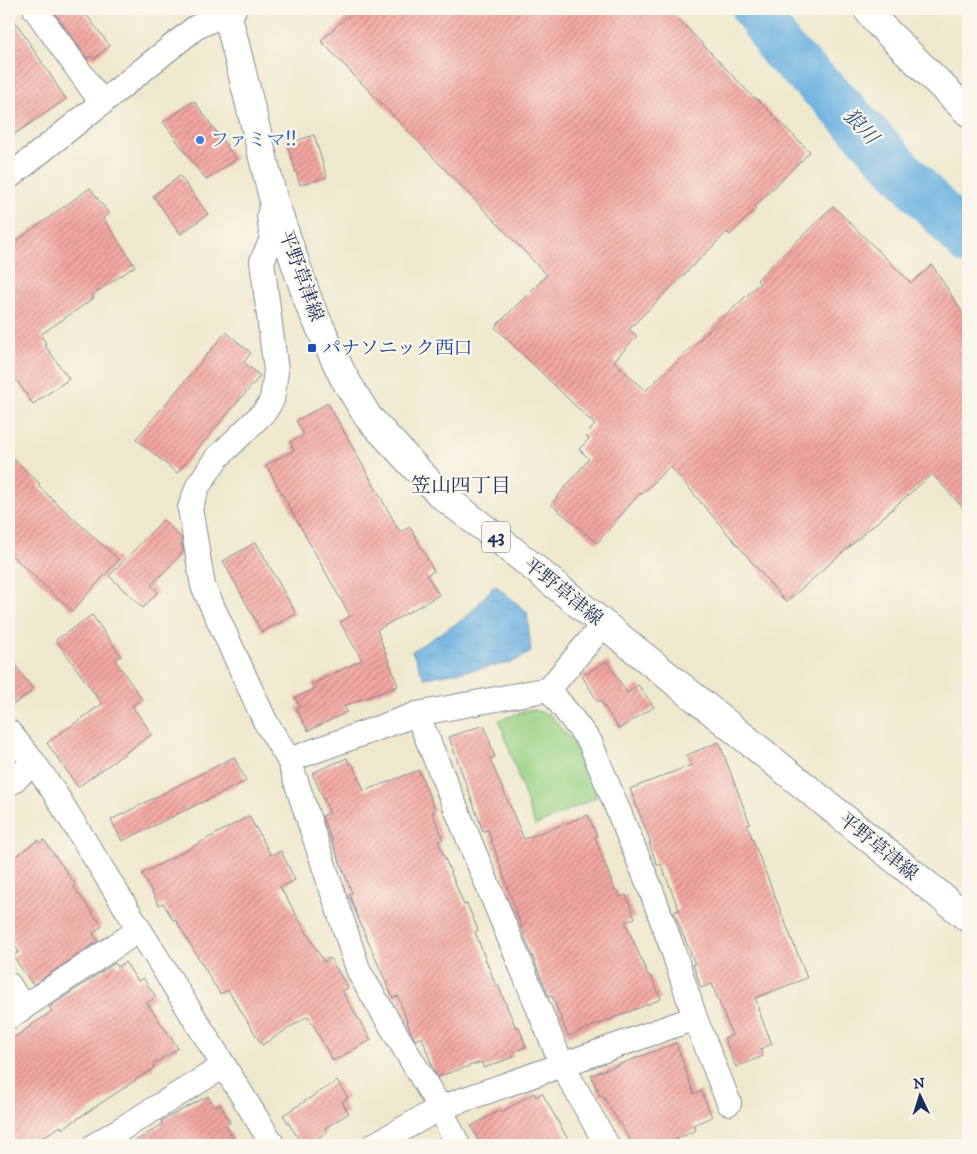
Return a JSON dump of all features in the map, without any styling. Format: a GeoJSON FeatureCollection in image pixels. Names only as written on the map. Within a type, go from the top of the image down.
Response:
{"type":"FeatureCollection","features":[{"type":"Feature","properties":{"kind":"main road"},"geometry":{"type":"LineString","coordinates":[[867,9],[878,23],[968,112]]}},
{"type":"Feature","properties":{"kind":"main road","name":"平野草津線"},"geometry":{"type":"LineString","coordinates":[[229,10],[273,198],[310,306],[343,376],[368,417],[440,494],[968,918]]}},
{"type":"Feature","properties":{"kind":"street"},"geometry":{"type":"LineString","coordinates":[[35,9],[102,103]]}},
{"type":"Feature","properties":{"kind":"street"},"geometry":{"type":"LineString","coordinates":[[9,177],[195,28],[229,10]]}},
{"type":"Feature","properties":{"kind":"street"},"geometry":{"type":"LineString","coordinates":[[273,198],[269,215],[272,239],[262,261],[276,371],[272,400],[265,411],[216,459],[198,486],[190,508],[203,586],[265,720],[289,760],[359,972],[440,1108],[458,1145]]}},
{"type":"Feature","properties":{"kind":"street"},"geometry":{"type":"LineString","coordinates":[[289,760],[417,714],[548,689],[603,625]]}},
{"type":"Feature","properties":{"kind":"street"},"geometry":{"type":"LineString","coordinates":[[548,689],[590,742],[651,890],[695,1018],[729,1104]]}},
{"type":"Feature","properties":{"kind":"street"},"geometry":{"type":"LineString","coordinates":[[417,714],[562,1065],[606,1145]]}},
{"type":"Feature","properties":{"kind":"street"},"geometry":{"type":"LineString","coordinates":[[9,732],[53,790],[273,1145]]}},
{"type":"Feature","properties":{"kind":"street"},"geometry":{"type":"LineString","coordinates":[[9,784],[34,763]]}},
{"type":"Feature","properties":{"kind":"street"},"geometry":{"type":"LineString","coordinates":[[9,985],[16,1012],[140,930]]}},
{"type":"Feature","properties":{"kind":"street"},"geometry":{"type":"LineString","coordinates":[[374,1145],[440,1108],[695,1018]]}},
{"type":"Feature","properties":{"kind":"street"},"geometry":{"type":"LineString","coordinates":[[95,1145],[224,1066]]}},
{"type":"Feature","properties":{"kind":"green space"},"geometry":{"type":"Polygon","coordinates":[[[531,709],[550,715],[578,748],[597,797],[535,826],[499,720],[531,709]]]}},
{"type":"Feature","properties":{"kind":"water"},"geometry":{"type":"Polygon","coordinates":[[[495,585],[527,612],[531,652],[511,663],[424,678],[412,651],[462,620],[495,585]]]}},
{"type":"Feature","properties":{"kind":"building"},"geometry":{"type":"Polygon","coordinates":[[[52,9],[82,9],[110,46],[94,59],[92,56],[88,59],[52,9]]]}},
{"type":"Feature","properties":{"kind":"building"},"geometry":{"type":"Polygon","coordinates":[[[355,9],[669,9],[754,98],[810,152],[754,207],[756,209],[730,235],[727,232],[629,329],[637,336],[614,361],[645,391],[760,283],[757,280],[833,206],[911,283],[932,265],[968,321],[968,513],[932,474],[786,602],[670,466],[641,495],[640,493],[597,543],[551,504],[589,459],[579,449],[589,439],[585,435],[595,425],[495,327],[547,275],[321,41],[355,9]]]}},
{"type":"Feature","properties":{"kind":"building"},"geometry":{"type":"Polygon","coordinates":[[[9,12],[66,99],[9,138],[9,12]]]}},
{"type":"Feature","properties":{"kind":"building","name":"ファミマ!!"},"geometry":{"type":"Polygon","coordinates":[[[194,101],[236,159],[206,180],[163,122],[194,101]]]}},
{"type":"Feature","properties":{"kind":"building"},"geometry":{"type":"Polygon","coordinates":[[[314,135],[327,177],[300,185],[287,144],[314,135]]]}},
{"type":"Feature","properties":{"kind":"building"},"geometry":{"type":"Polygon","coordinates":[[[180,176],[208,214],[181,234],[153,196],[180,176]]]}},
{"type":"Feature","properties":{"kind":"building"},"geometry":{"type":"Polygon","coordinates":[[[90,188],[109,214],[103,218],[135,266],[92,295],[94,298],[40,335],[46,343],[44,344],[69,379],[33,404],[9,370],[9,246],[90,188]]]}},
{"type":"Feature","properties":{"kind":"building"},"geometry":{"type":"Polygon","coordinates":[[[226,332],[251,353],[244,362],[260,376],[177,473],[136,439],[226,332]]]}},
{"type":"Feature","properties":{"kind":"building"},"geometry":{"type":"Polygon","coordinates":[[[328,403],[400,532],[410,527],[434,571],[427,575],[439,595],[377,630],[398,686],[344,706],[347,712],[308,731],[296,708],[300,706],[295,698],[314,689],[312,684],[362,660],[340,622],[350,616],[266,465],[294,450],[290,442],[304,434],[296,421],[328,403]]]}},
{"type":"Feature","properties":{"kind":"building"},"geometry":{"type":"Polygon","coordinates":[[[9,454],[40,484],[38,486],[119,560],[72,611],[9,553],[9,454]]]}},
{"type":"Feature","properties":{"kind":"building"},"geometry":{"type":"Polygon","coordinates":[[[163,520],[181,538],[183,552],[151,585],[158,592],[143,608],[109,576],[163,520]]]}},
{"type":"Feature","properties":{"kind":"building"},"geometry":{"type":"Polygon","coordinates":[[[256,542],[296,614],[262,632],[223,561],[256,542]]]}},
{"type":"Feature","properties":{"kind":"building"},"geometry":{"type":"Polygon","coordinates":[[[92,615],[121,656],[115,660],[142,699],[132,706],[152,734],[78,787],[47,743],[102,704],[56,640],[92,615]]]}},
{"type":"Feature","properties":{"kind":"building"},"geometry":{"type":"Polygon","coordinates":[[[9,656],[33,690],[9,708],[9,656]]]}},
{"type":"Feature","properties":{"kind":"building"},"geometry":{"type":"Polygon","coordinates":[[[607,661],[627,693],[638,685],[654,707],[619,729],[600,700],[598,702],[582,676],[607,661]]]}},
{"type":"Feature","properties":{"kind":"building"},"geometry":{"type":"Polygon","coordinates":[[[484,725],[495,757],[490,759],[524,839],[588,815],[615,891],[617,890],[620,897],[626,895],[635,918],[625,922],[649,977],[651,976],[661,999],[568,1036],[552,996],[549,997],[525,938],[488,830],[483,831],[449,737],[484,725]]]}},
{"type":"Feature","properties":{"kind":"building"},"geometry":{"type":"Polygon","coordinates":[[[719,742],[750,824],[747,825],[807,978],[755,998],[772,1044],[760,1049],[763,1056],[736,1067],[724,1038],[732,1035],[712,984],[701,988],[693,964],[695,964],[674,912],[679,910],[661,864],[657,865],[649,843],[651,843],[630,789],[691,765],[687,755],[719,742]]]}},
{"type":"Feature","properties":{"kind":"building"},"geometry":{"type":"Polygon","coordinates":[[[234,757],[246,781],[122,841],[111,820],[234,757]]]}},
{"type":"Feature","properties":{"kind":"building"},"geometry":{"type":"Polygon","coordinates":[[[347,758],[349,764],[352,763],[364,791],[419,770],[435,810],[432,812],[443,839],[438,841],[464,905],[467,904],[478,930],[475,932],[496,986],[498,985],[516,1028],[519,1027],[526,1047],[512,1052],[513,1057],[484,1068],[481,1062],[437,1077],[422,1037],[415,1040],[411,1033],[398,996],[393,998],[358,918],[349,894],[352,893],[322,816],[330,813],[312,773],[347,758]]]}},
{"type":"Feature","properties":{"kind":"building"},"geometry":{"type":"Polygon","coordinates":[[[249,816],[271,855],[281,851],[295,880],[280,887],[324,962],[330,958],[348,988],[342,991],[371,1040],[333,1061],[308,1016],[262,1045],[228,990],[220,994],[175,919],[173,920],[163,903],[159,905],[142,874],[249,816]]]}},
{"type":"Feature","properties":{"kind":"building"},"geometry":{"type":"Polygon","coordinates":[[[38,840],[40,843],[44,840],[75,884],[73,886],[102,926],[93,933],[98,941],[33,985],[13,956],[19,952],[9,937],[9,859],[12,859],[38,840]]]}},
{"type":"Feature","properties":{"kind":"building"},"geometry":{"type":"Polygon","coordinates":[[[125,962],[138,981],[143,978],[156,997],[147,1003],[178,1048],[153,1065],[154,1068],[62,1129],[61,1126],[30,1145],[9,1145],[9,1041],[52,1011],[49,1007],[115,963],[118,967],[125,962]]]}},
{"type":"Feature","properties":{"kind":"building"},"geometry":{"type":"Polygon","coordinates":[[[676,1043],[694,1094],[701,1091],[712,1117],[693,1125],[696,1130],[664,1145],[633,1145],[602,1095],[600,1096],[591,1075],[676,1043]]]}},
{"type":"Feature","properties":{"kind":"building"},"geometry":{"type":"Polygon","coordinates":[[[337,1081],[348,1098],[342,1102],[349,1113],[325,1128],[327,1132],[307,1145],[303,1145],[283,1115],[337,1081]]]}},
{"type":"Feature","properties":{"kind":"building"},"geometry":{"type":"Polygon","coordinates":[[[534,1093],[536,1097],[542,1093],[571,1145],[481,1145],[471,1126],[501,1110],[502,1112],[534,1093]]]}},
{"type":"Feature","properties":{"kind":"building"},"geometry":{"type":"Polygon","coordinates":[[[208,1096],[214,1107],[220,1104],[230,1123],[226,1125],[237,1145],[129,1145],[163,1124],[161,1121],[208,1096]]]}},
{"type":"Feature","properties":{"kind":"waterway","name":"狼川"},"geometry":{"type":"LineString","coordinates":[[755,9],[782,50],[830,95],[968,242]]}},
{"type":"Feature","properties":{"kind":"place","name":"ファミマ!!"},"geometry":{"type":"Point","coordinates":[200,140]}},
{"type":"Feature","properties":{"kind":"place","name":"パナソニック西口"},"geometry":{"type":"Point","coordinates":[312,348]}},
{"type":"Feature","properties":{"kind":"district","name":"笠山四丁目"},"geometry":{"type":"Point","coordinates":[461,486]}}]}
